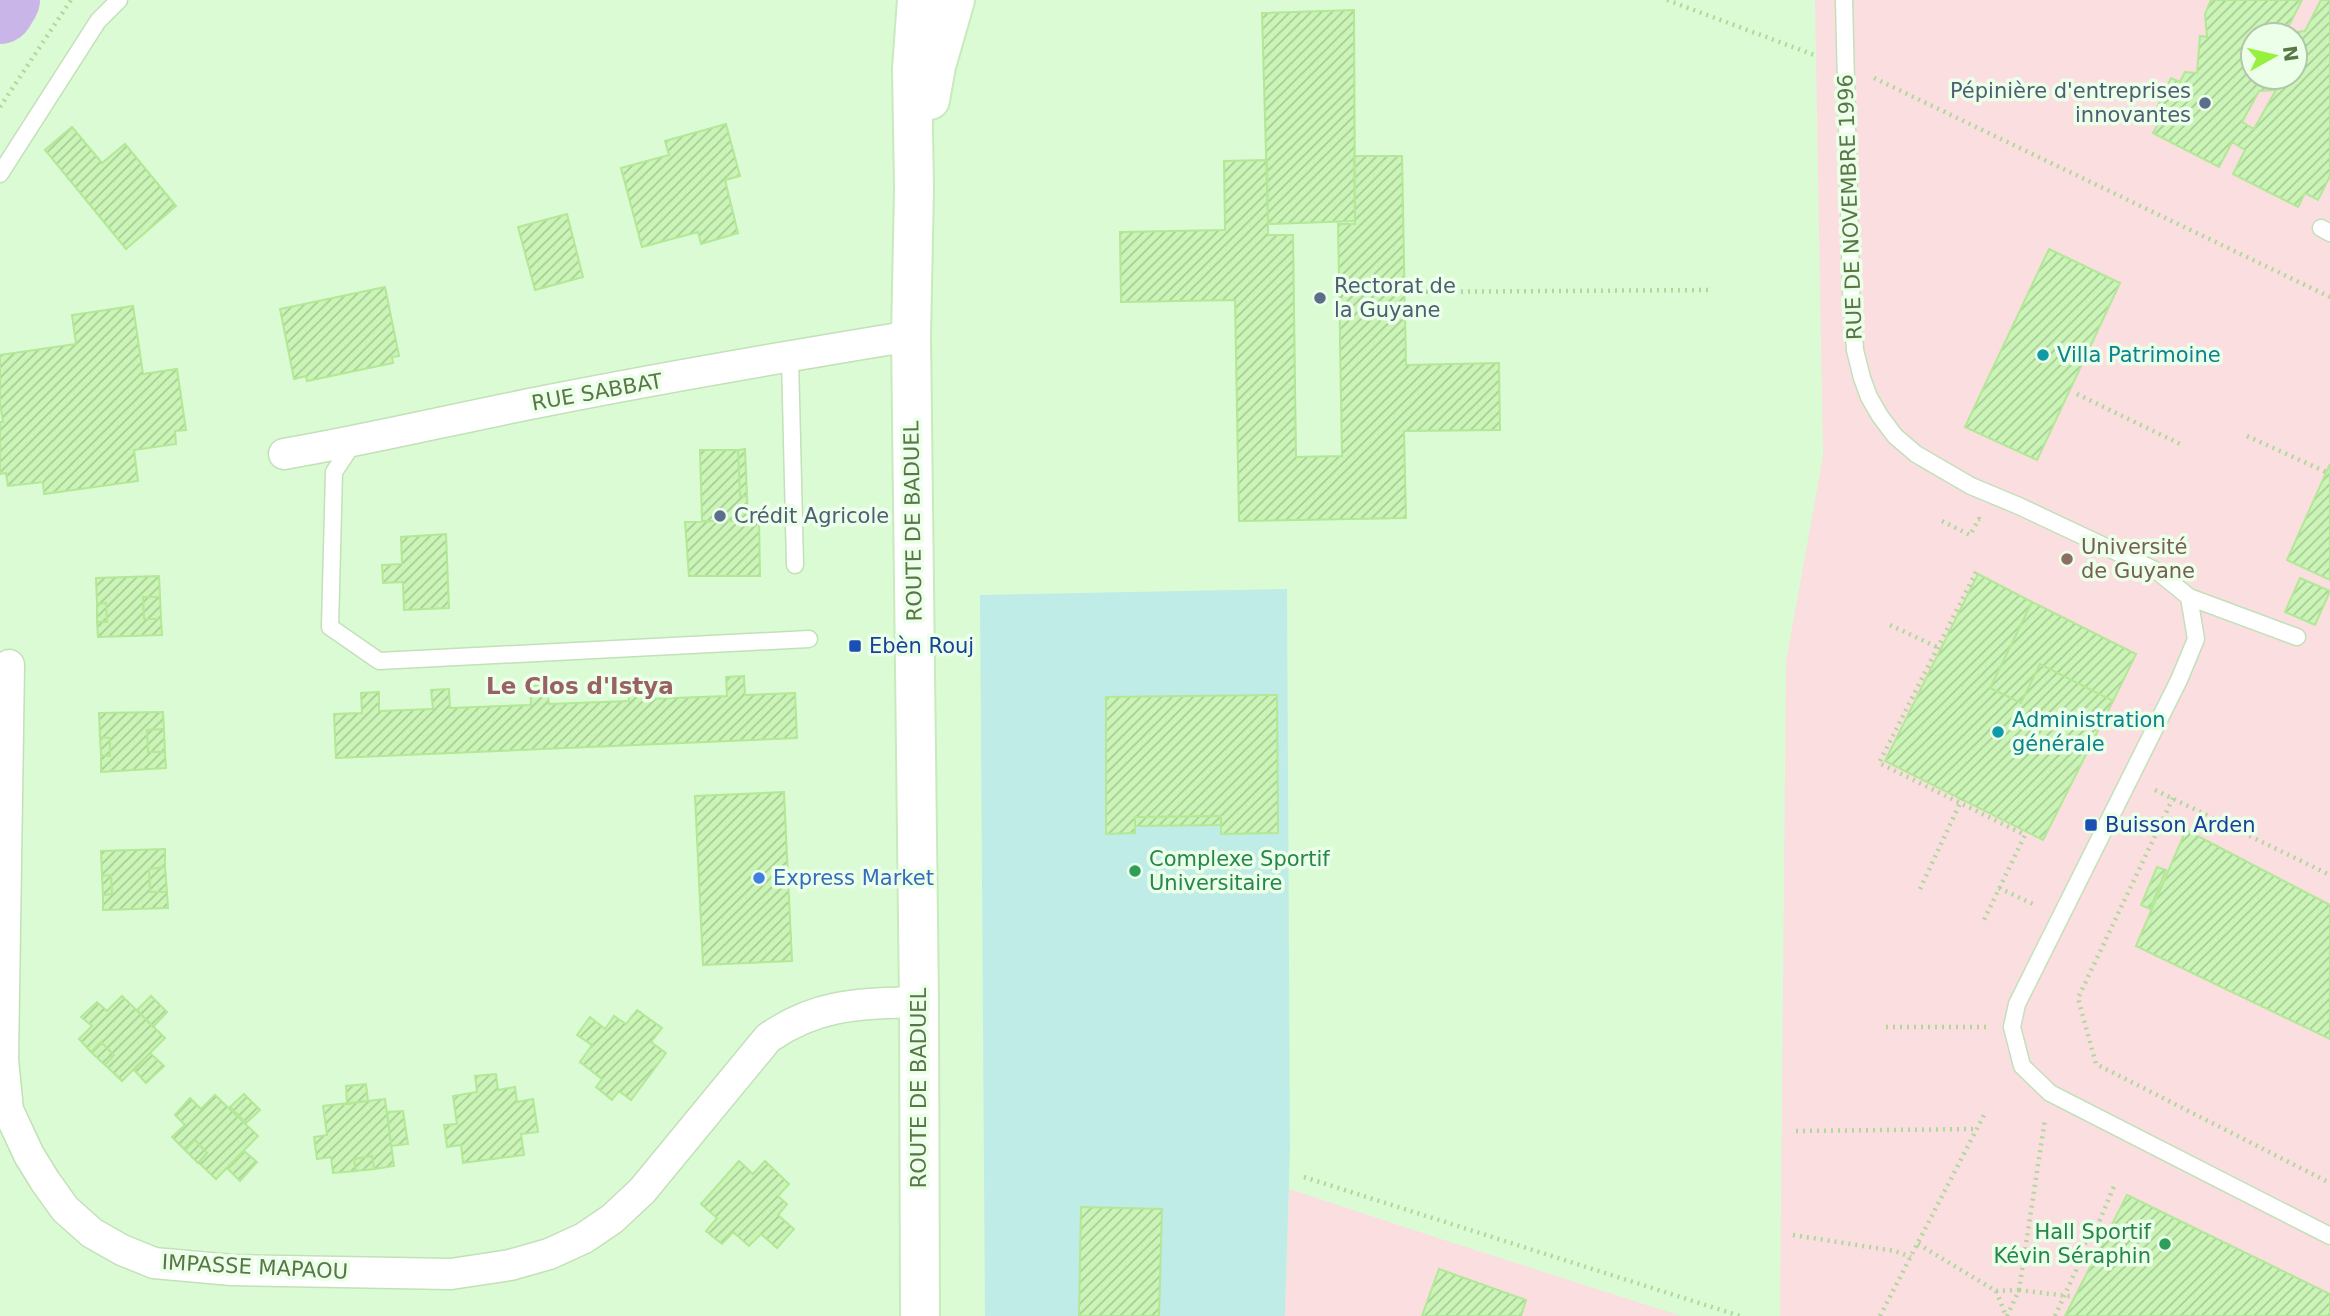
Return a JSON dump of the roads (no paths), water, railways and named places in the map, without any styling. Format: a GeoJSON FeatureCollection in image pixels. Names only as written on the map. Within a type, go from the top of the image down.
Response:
{"type":"FeatureCollection","features":[{"type":"Feature","properties":{"kind":"main road","name":"ROUTE DE BADUEL"},"geometry":{"type":"LineString","coordinates":[[917,0],[912,69],[914,189],[911,336],[920,1316]]}},
{"type":"Feature","properties":{"kind":"main road","name":"ROUTE DE BADUEL"},"geometry":{"type":"LineString","coordinates":[[914,189],[936,66],[955,0]]}},
{"type":"Feature","properties":{"kind":"street","name":"RUE SABBAT"},"geometry":{"type":"LineString","coordinates":[[284,454],[354,442],[388,432],[550,400],[911,336]]}},
{"type":"Feature","properties":{"kind":"street","name":"IMPASSE MAPAOU"},"geometry":{"type":"LineString","coordinates":[[9,665],[3,1060],[8,1110],[29,1155],[65,1209],[92,1233],[122,1250],[154,1263],[232,1270],[451,1273],[510,1265],[549,1254],[584,1237],[612,1219],[642,1191],[768,1038],[788,1024],[829,1008],[919,1002]]}},
{"type":"Feature","properties":{"kind":"lane"},"geometry":{"type":"LineString","coordinates":[[0,174],[98,21],[119,0]]}},
{"type":"Feature","properties":{"kind":"lane","name":"RUE DE NOVEMBRE 1996"},"geometry":{"type":"LineString","coordinates":[[1844,0],[1851,290],[1855,350],[1861,378],[1880,416],[1895,436],[1916,454],[1950,475],[2157,571],[2189,597],[2297,637]]}},
{"type":"Feature","properties":{"kind":"lane"},"geometry":{"type":"LineString","coordinates":[[790,356],[795,565]]}},
{"type":"Feature","properties":{"kind":"lane"},"geometry":{"type":"LineString","coordinates":[[354,442],[334,472],[330,627],[379,661],[809,639]]}},
{"type":"Feature","properties":{"kind":"lane"},"geometry":{"type":"LineString","coordinates":[[2189,597],[2196,639],[2179,680],[2017,1004],[2012,1027],[2022,1066],[2050,1093],[2330,1236]]}},
{"type":"Feature","properties":{"kind":"waterway"},"geometry":{"type":"LineString","coordinates":[[0,10],[6,0]]}},
{"type":"Feature","properties":{"kind":"place","name":"Pépinière d'entreprises innovantes"},"geometry":{"type":"Point","coordinates":[2205,103]}},
{"type":"Feature","properties":{"kind":"place","name":"Rectorat de la Guyane"},"geometry":{"type":"Point","coordinates":[1320,298]}},
{"type":"Feature","properties":{"kind":"place","name":"Villa Patrimoine"},"geometry":{"type":"Point","coordinates":[2043,355]}},
{"type":"Feature","properties":{"kind":"place","name":"Crédit Agricole"},"geometry":{"type":"Point","coordinates":[720,516]}},
{"type":"Feature","properties":{"kind":"place","name":"Université de Guyane"},"geometry":{"type":"Point","coordinates":[2067,559]}},
{"type":"Feature","properties":{"kind":"place","name":"Ebèn Rouj"},"geometry":{"type":"Point","coordinates":[855,646]}},
{"type":"Feature","properties":{"kind":"place","name":"Administration générale"},"geometry":{"type":"Point","coordinates":[1998,732]}},
{"type":"Feature","properties":{"kind":"place","name":"Buisson Arden"},"geometry":{"type":"Point","coordinates":[2091,825]}},
{"type":"Feature","properties":{"kind":"place","name":"Complexe Sportif Universitaire"},"geometry":{"type":"Point","coordinates":[1135,871]}},
{"type":"Feature","properties":{"kind":"place","name":"Express Market"},"geometry":{"type":"Point","coordinates":[759,878]}},
{"type":"Feature","properties":{"kind":"place","name":"Hall Sportif Kévin Séraphin"},"geometry":{"type":"Point","coordinates":[2165,1244]}},
{"type":"Feature","properties":{"kind":"district","name":"Le Clos d'Istya"},"geometry":{"type":"Point","coordinates":[580,686]}}]}
